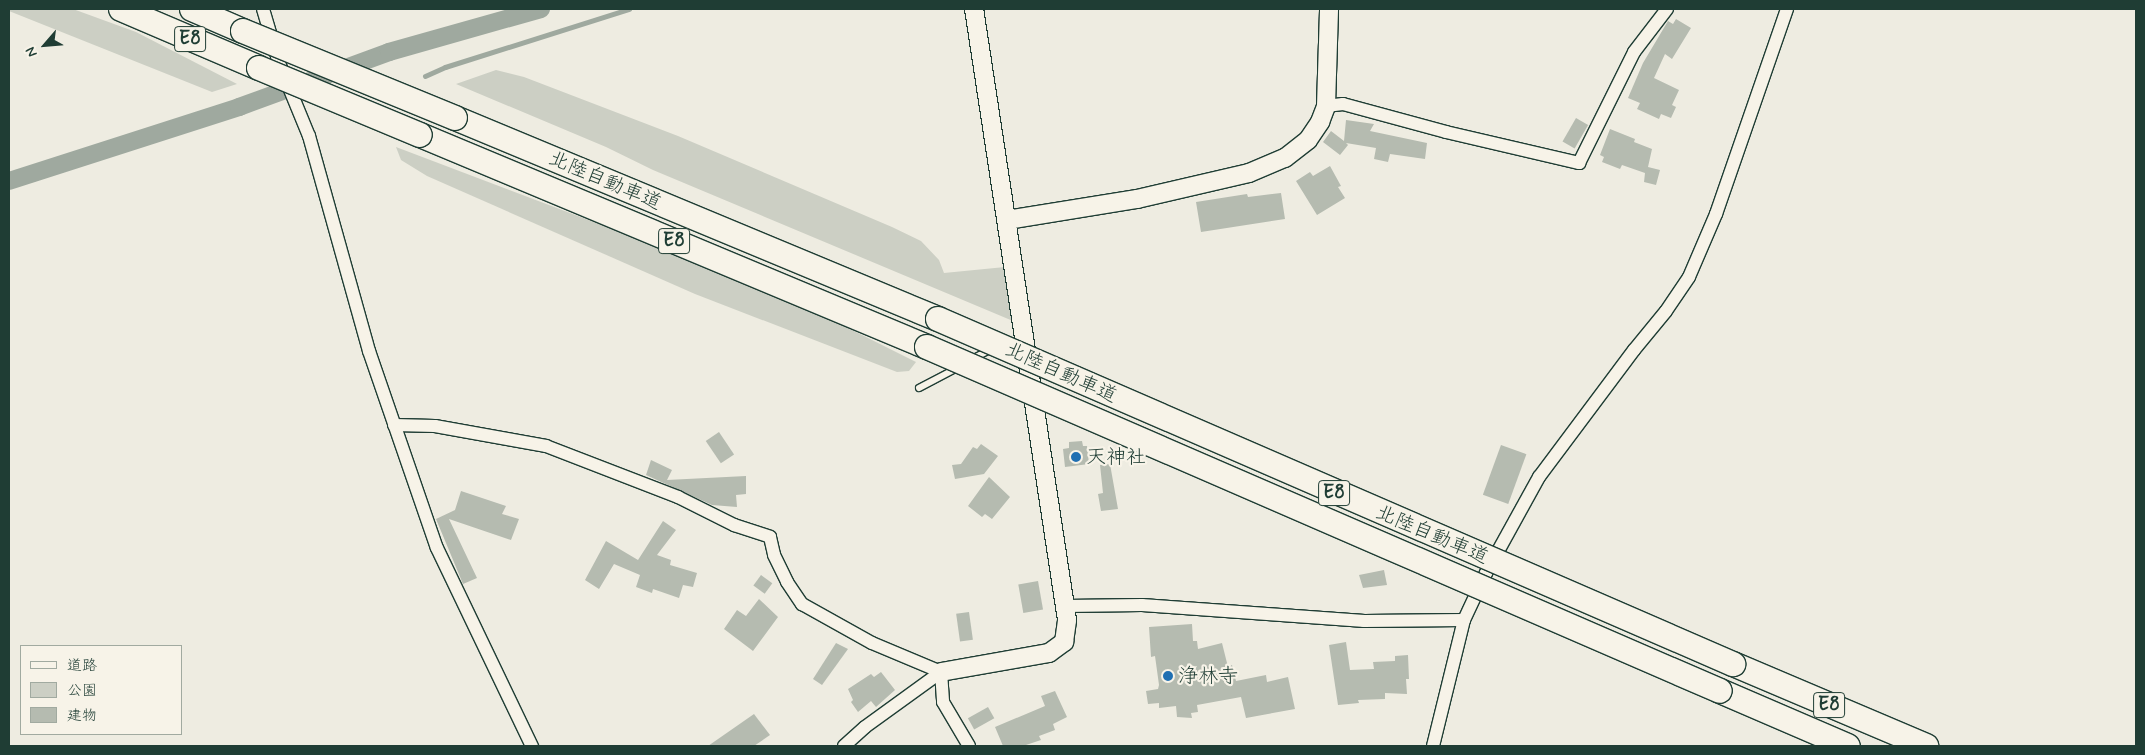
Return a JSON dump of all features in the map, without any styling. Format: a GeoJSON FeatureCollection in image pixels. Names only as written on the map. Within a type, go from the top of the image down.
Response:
{"type":"FeatureCollection","features":[{"type":"Feature","properties":{"kind":"highway","name":"北陸自動車道"},"geometry":{"type":"LineString","coordinates":[[121,9],[927,347],[1848,746]]}},
{"type":"Feature","properties":{"kind":"highway","name":"北陸自動車道"},"geometry":{"type":"LineString","coordinates":[[192,9],[938,319],[1403,523],[1926,746]]}},
{"type":"Feature","properties":{"kind":"street"},"geometry":{"type":"LineString","coordinates":[[263,9],[280,63],[309,136],[369,351],[437,548],[532,746]]}},
{"type":"Feature","properties":{"kind":"street"},"geometry":{"type":"LineString","coordinates":[[844,746],[872,721],[941,672],[1049,653],[1064,642],[1067,620],[1066,606],[1019,334],[1007,220],[974,9]]}},
{"type":"Feature","properties":{"kind":"street"},"geometry":{"type":"LineString","coordinates":[[1007,220],[1137,199],[1249,172],[1285,158],[1308,140],[1320,122],[1326,106],[1329,9]]}},
{"type":"Feature","properties":{"kind":"street"},"geometry":{"type":"LineString","coordinates":[[1326,106],[1343,104],[1446,132],[1579,163],[1634,52],[1667,9]]}},
{"type":"Feature","properties":{"kind":"street"},"geometry":{"type":"LineString","coordinates":[[1433,746],[1464,620],[1486,573],[1539,477],[1634,350],[1666,311],[1689,277],[1716,214],[1788,9]]}},
{"type":"Feature","properties":{"kind":"street"},"geometry":{"type":"LineString","coordinates":[[394,425],[435,426],[546,446],[678,497],[734,525],[770,537],[774,555],[787,582],[802,604],[872,643],[941,672]]}},
{"type":"Feature","properties":{"kind":"street"},"geometry":{"type":"LineString","coordinates":[[1066,606],[1142,605],[1364,621],[1464,620]]}},
{"type":"Feature","properties":{"kind":"street"},"geometry":{"type":"LineString","coordinates":[[941,672],[943,702],[969,746]]}},
{"type":"Feature","properties":{"kind":"lane"},"geometry":{"type":"LineString","coordinates":[[919,388],[1006,341]]}},
{"type":"Feature","properties":{"kind":"green space"},"geometry":{"type":"Polygon","coordinates":[[[9,9],[73,9],[136,32],[237,84],[212,92],[9,11],[9,9]]]}},
{"type":"Feature","properties":{"kind":"green space"},"geometry":{"type":"Polygon","coordinates":[[[496,70],[524,77],[678,136],[892,227],[921,241],[939,260],[944,273],[1005,267],[1013,321],[653,170],[606,147],[456,84],[496,70]]]}},
{"type":"Feature","properties":{"kind":"green space"},"geometry":{"type":"Polygon","coordinates":[[[396,147],[665,249],[808,308],[916,362],[909,371],[897,372],[695,294],[427,176],[401,160],[396,147]]]}},
{"type":"Feature","properties":{"kind":"building"},"geometry":{"type":"Polygon","coordinates":[[[1676,19],[1691,28],[1672,59],[1665,54],[1654,78],[1679,90],[1672,105],[1676,107],[1671,118],[1661,114],[1659,119],[1637,109],[1640,103],[1628,98],[1643,63],[1668,21],[1673,24],[1676,19]]]}},
{"type":"Feature","properties":{"kind":"building"},"geometry":{"type":"Polygon","coordinates":[[[1576,118],[1588,125],[1575,148],[1562,141],[1576,118]]]}},
{"type":"Feature","properties":{"kind":"building"},"geometry":{"type":"Polygon","coordinates":[[[1346,120],[1374,124],[1370,131],[1427,143],[1425,159],[1390,154],[1388,162],[1374,159],[1376,148],[1346,143],[1348,145],[1340,155],[1323,142],[1331,131],[1344,141],[1346,120]]]}},
{"type":"Feature","properties":{"kind":"building"},"geometry":{"type":"Polygon","coordinates":[[[1610,129],[1635,139],[1634,142],[1652,149],[1648,167],[1660,170],[1656,185],[1644,182],[1645,173],[1622,165],[1620,169],[1602,162],[1604,157],[1600,155],[1610,129]]]}},
{"type":"Feature","properties":{"kind":"building"},"geometry":{"type":"Polygon","coordinates":[[[1330,166],[1341,186],[1338,187],[1345,198],[1317,215],[1296,181],[1310,172],[1313,176],[1330,166]]]}},
{"type":"Feature","properties":{"kind":"building"},"geometry":{"type":"Polygon","coordinates":[[[1281,193],[1285,219],[1201,232],[1196,202],[1247,194],[1248,197],[1281,193]]]}},
{"type":"Feature","properties":{"kind":"building"},"geometry":{"type":"Polygon","coordinates":[[[719,432],[734,454],[721,463],[706,441],[719,432]]]}},
{"type":"Feature","properties":{"kind":"building","name":"天神社"},"geometry":{"type":"Polygon","coordinates":[[[1082,441],[1083,446],[1087,446],[1089,464],[1065,467],[1063,449],[1069,448],[1069,442],[1082,441]]]}},
{"type":"Feature","properties":{"kind":"building"},"geometry":{"type":"Polygon","coordinates":[[[981,444],[998,456],[984,474],[955,479],[952,465],[961,464],[973,447],[977,449],[981,444]]]}},
{"type":"Feature","properties":{"kind":"building"},"geometry":{"type":"Polygon","coordinates":[[[1501,445],[1526,454],[1508,504],[1483,495],[1501,445]]]}},
{"type":"Feature","properties":{"kind":"building"},"geometry":{"type":"Polygon","coordinates":[[[651,460],[672,470],[667,480],[746,476],[746,494],[736,495],[737,507],[712,505],[646,475],[651,460]]]}},
{"type":"Feature","properties":{"kind":"building"},"geometry":{"type":"Polygon","coordinates":[[[1110,464],[1118,509],[1101,511],[1098,494],[1103,493],[1100,465],[1110,464]]]}},
{"type":"Feature","properties":{"kind":"building"},"geometry":{"type":"Polygon","coordinates":[[[989,477],[1010,497],[992,519],[985,514],[982,517],[968,506],[989,477]]]}},
{"type":"Feature","properties":{"kind":"building"},"geometry":{"type":"Polygon","coordinates":[[[461,491],[506,506],[502,514],[519,519],[511,540],[449,519],[477,578],[463,584],[436,519],[455,510],[461,491]]]}},
{"type":"Feature","properties":{"kind":"building"},"geometry":{"type":"Polygon","coordinates":[[[663,521],[676,530],[657,555],[671,560],[670,565],[697,573],[693,587],[683,585],[679,598],[653,589],[652,593],[636,587],[640,575],[614,564],[599,589],[585,580],[606,541],[638,560],[663,521]]]}},
{"type":"Feature","properties":{"kind":"building"},"geometry":{"type":"Polygon","coordinates":[[[1384,570],[1387,585],[1363,588],[1359,575],[1384,570]]]}},
{"type":"Feature","properties":{"kind":"building"},"geometry":{"type":"Polygon","coordinates":[[[761,575],[772,583],[765,594],[753,586],[761,575]]]}},
{"type":"Feature","properties":{"kind":"building"},"geometry":{"type":"Polygon","coordinates":[[[1038,581],[1043,610],[1023,613],[1018,584],[1038,581]]]}},
{"type":"Feature","properties":{"kind":"building"},"geometry":{"type":"Polygon","coordinates":[[[759,599],[778,617],[753,651],[724,629],[737,610],[746,616],[759,599]]]}},
{"type":"Feature","properties":{"kind":"building"},"geometry":{"type":"Polygon","coordinates":[[[969,612],[973,640],[960,642],[956,614],[969,612]]]}},
{"type":"Feature","properties":{"kind":"building"},"geometry":{"type":"Polygon","coordinates":[[[1192,624],[1193,641],[1197,641],[1198,649],[1222,643],[1228,667],[1232,665],[1236,681],[1266,675],[1267,682],[1288,677],[1295,709],[1246,718],[1241,697],[1197,705],[1198,712],[1191,713],[1192,718],[1177,717],[1176,706],[1159,708],[1159,703],[1148,704],[1146,691],[1158,689],[1159,685],[1155,656],[1151,657],[1149,627],[1192,624]]]}},
{"type":"Feature","properties":{"kind":"building"},"geometry":{"type":"Polygon","coordinates":[[[1346,642],[1350,670],[1374,669],[1373,662],[1395,661],[1395,656],[1408,655],[1409,679],[1406,679],[1407,694],[1385,693],[1385,699],[1358,700],[1359,703],[1338,705],[1329,645],[1346,642]]]}},
{"type":"Feature","properties":{"kind":"building"},"geometry":{"type":"Polygon","coordinates":[[[836,643],[848,649],[822,685],[813,679],[836,643]]]}},
{"type":"Feature","properties":{"kind":"building"},"geometry":{"type":"Polygon","coordinates":[[[881,672],[895,690],[876,707],[871,701],[858,712],[851,702],[853,700],[848,689],[871,674],[874,677],[881,672]]]}},
{"type":"Feature","properties":{"kind":"building"},"geometry":{"type":"Polygon","coordinates":[[[1055,691],[1067,717],[1053,724],[1055,730],[1039,736],[1041,740],[1023,746],[1003,746],[995,727],[1045,706],[1041,696],[1055,691]]]}},
{"type":"Feature","properties":{"kind":"building"},"geometry":{"type":"Polygon","coordinates":[[[988,707],[994,718],[974,730],[968,718],[988,707]]]}},
{"type":"Feature","properties":{"kind":"building"},"geometry":{"type":"Polygon","coordinates":[[[754,714],[770,735],[754,746],[708,746],[754,714]]]}},
{"type":"Feature","properties":{"kind":"waterway"},"geometry":{"type":"LineString","coordinates":[[9,181],[239,107],[389,52],[541,9]]}},
{"type":"Feature","properties":{"kind":"waterway"},"geometry":{"type":"LineString","coordinates":[[425,76],[445,67],[629,9]]}},
{"type":"Feature","properties":{"kind":"place","name":"天神社"},"geometry":{"type":"Point","coordinates":[1076,457]}},
{"type":"Feature","properties":{"kind":"place","name":"浄林寺"},"geometry":{"type":"Point","coordinates":[1168,676]}}]}
